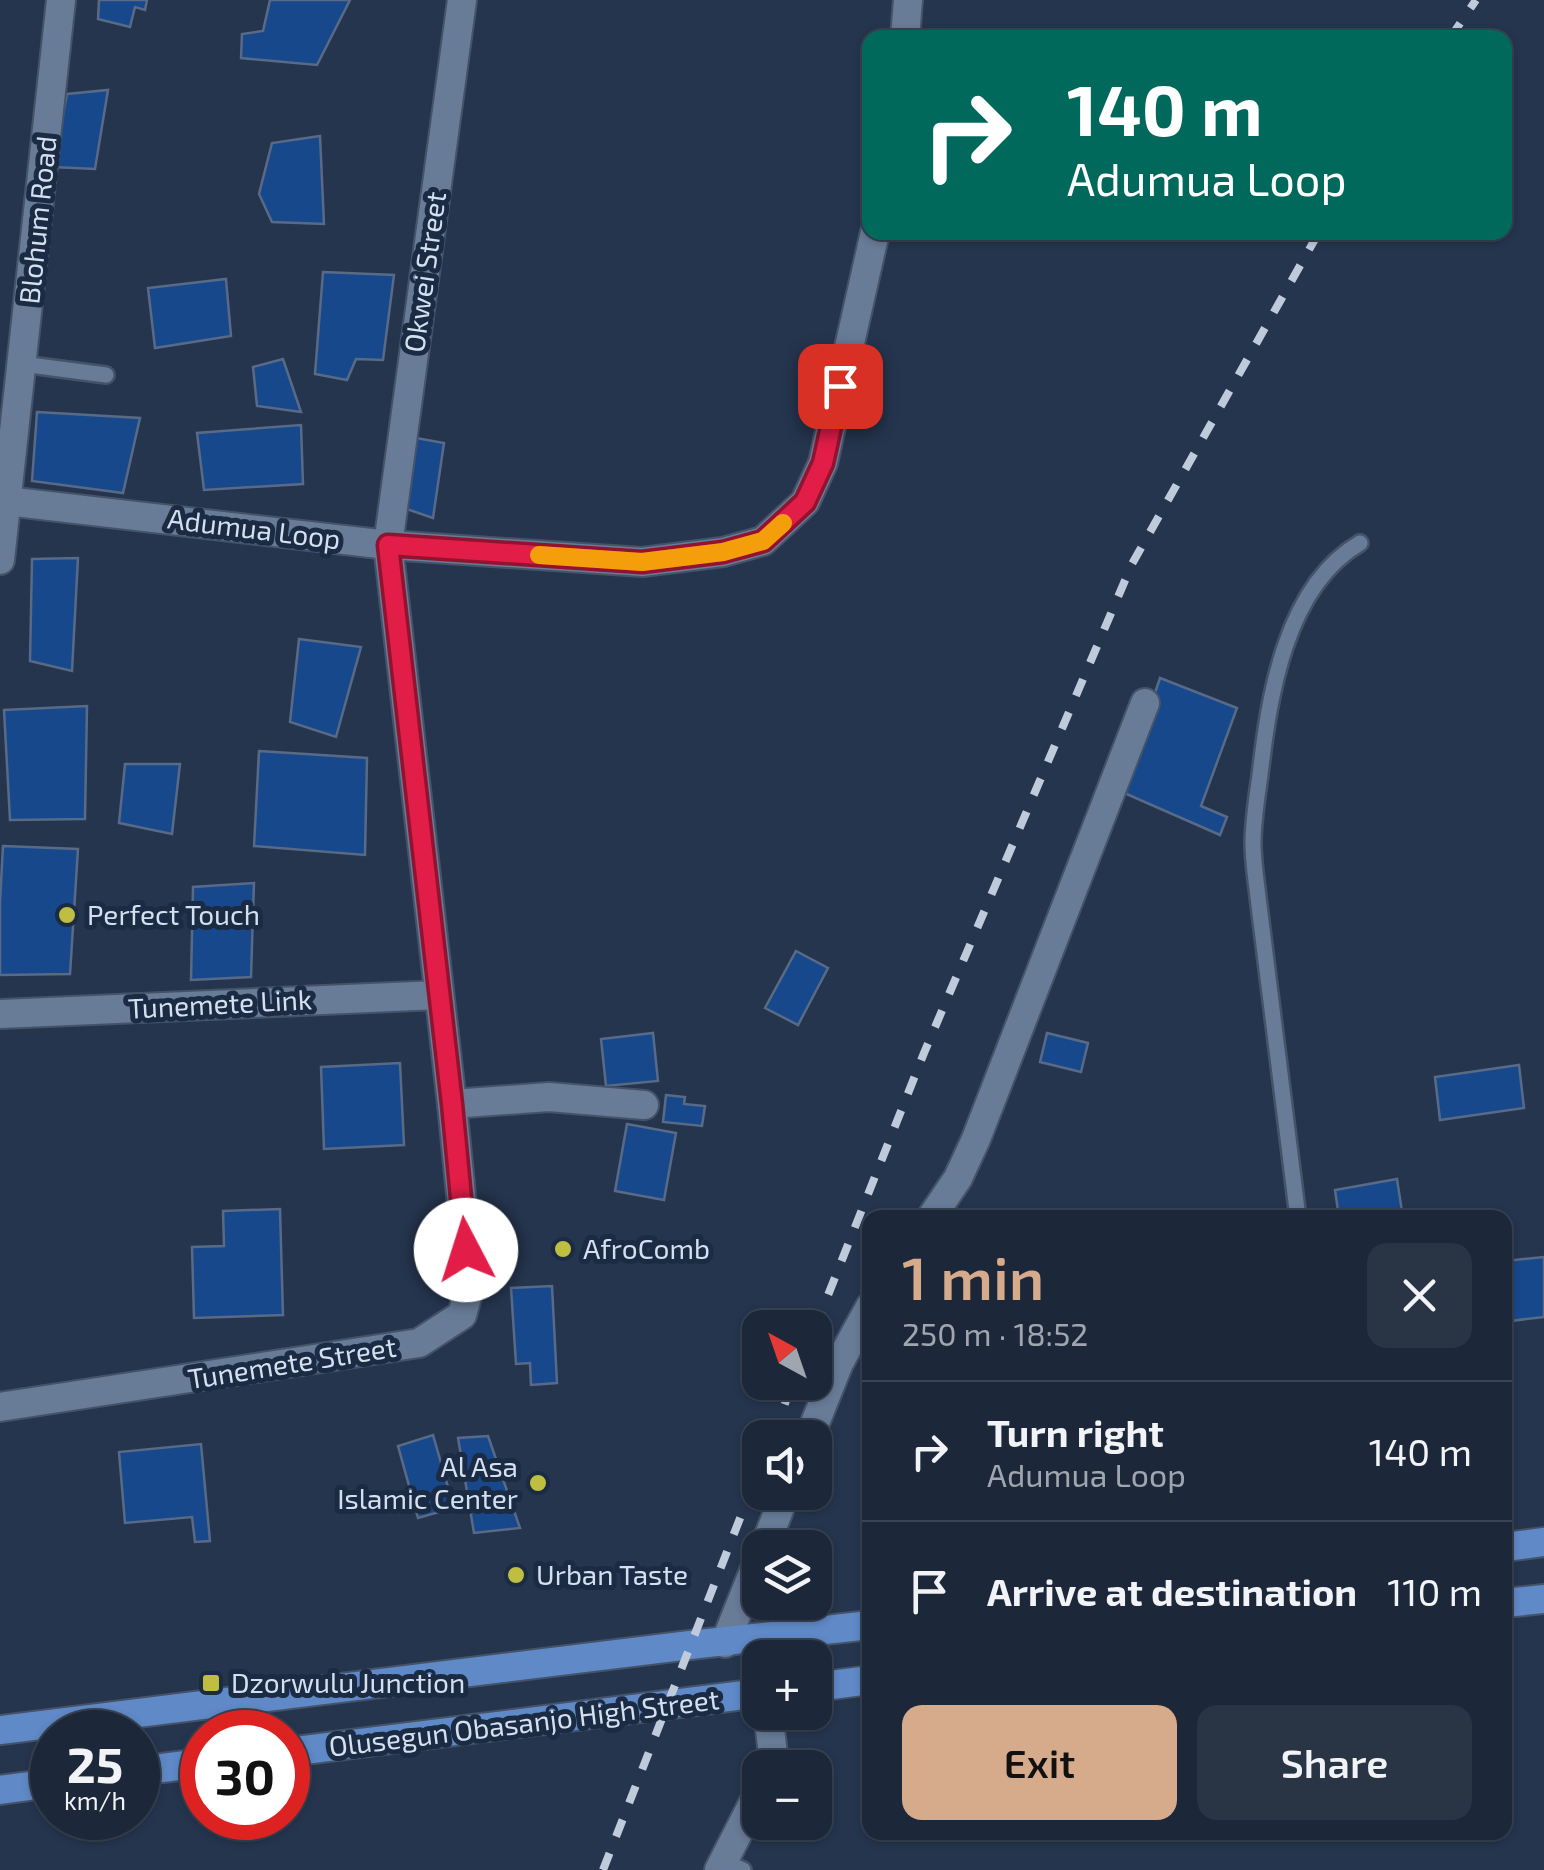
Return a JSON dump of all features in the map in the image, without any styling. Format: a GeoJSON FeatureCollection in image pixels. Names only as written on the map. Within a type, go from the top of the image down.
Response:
{"type":"FeatureCollection","features":[{"type":"Feature","properties":{"kind":"main road"},"geometry":{"type":"LineString","coordinates":[[1512,1545],[1544,1542]]}},
{"type":"Feature","properties":{"kind":"main road"},"geometry":{"type":"LineString","coordinates":[[1512,1603],[1544,1599]]}},
{"type":"Feature","properties":{"kind":"main road","name":"Olusegun Obasanjo High Street"},"geometry":{"type":"LineString","coordinates":[[152,1710],[862,1626]]}},
{"type":"Feature","properties":{"kind":"main road"},"geometry":{"type":"LineString","coordinates":[[832,1684],[862,1681]]}},
{"type":"Feature","properties":{"kind":"main road","name":"Olusegun Obasanjo High Street"},"geometry":{"type":"LineString","coordinates":[[310,1749],[742,1695]]}},
{"type":"Feature","properties":{"kind":"main road"},"geometry":{"type":"LineString","coordinates":[[0,1709],[30,1714]]}},
{"type":"Feature","properties":{"kind":"main road","name":"Olusegun Obasanjo High Street"},"geometry":{"type":"LineString","coordinates":[[0,1730],[30,1726]]}},
{"type":"Feature","properties":{"kind":"main road"},"geometry":{"type":"LineString","coordinates":[[0,1790],[30,1786]]}},
{"type":"Feature","properties":{"kind":"street","name":"Blohum Road"},"geometry":{"type":"LineString","coordinates":[[0,560],[62,0]]}},
{"type":"Feature","properties":{"kind":"street","name":"Okwei Street"},"geometry":{"type":"LineString","coordinates":[[388,545],[462,0]]}},
{"type":"Feature","properties":{"kind":"street"},"geometry":{"type":"LineString","coordinates":[[906,30],[908,0]]}},
{"type":"Feature","properties":{"kind":"street","name":"Adumua Loop"},"geometry":{"type":"LineString","coordinates":[[6,501],[388,545],[642,562],[723,552],[763,541],[805,502],[823,463],[873,240]]}},
{"type":"Feature","properties":{"kind":"street","name":"Tunemete Street"},"geometry":{"type":"LineString","coordinates":[[0,1408],[419,1343],[462,1315],[470,1286],[388,545]]}},
{"type":"Feature","properties":{"kind":"street"},"geometry":{"type":"LineString","coordinates":[[936,1210],[958,1178],[976,1139],[1145,703]]}},
{"type":"Feature","properties":{"kind":"street","name":"Tunemete Link"},"geometry":{"type":"LineString","coordinates":[[0,1014],[439,995]]}},
{"type":"Feature","properties":{"kind":"street"},"geometry":{"type":"LineString","coordinates":[[452,1104],[550,1097],[644,1104]]}},
{"type":"Feature","properties":{"kind":"street"},"geometry":{"type":"LineString","coordinates":[[815,1420],[839,1363],[862,1321]]}},
{"type":"Feature","properties":{"kind":"street"},"geometry":{"type":"LineString","coordinates":[[724,1642],[742,1599]]}},
{"type":"Feature","properties":{"kind":"street"},"geometry":{"type":"LineString","coordinates":[[729,1867],[742,1835]]}},
{"type":"Feature","properties":{"kind":"lane"},"geometry":{"type":"LineString","coordinates":[[22,364],[106,375]]}},
{"type":"Feature","properties":{"kind":"lane"},"geometry":{"type":"LineString","coordinates":[[1297,1210],[1258,897],[1253,845],[1257,795],[1266,717],[1279,662],[1303,605],[1320,579],[1360,543]]}},
{"type":"Feature","properties":{"kind":"building"},"geometry":{"type":"Polygon","coordinates":[[[99,0],[147,0],[145,10],[135,7],[130,27],[98,19],[99,0]]]}},
{"type":"Feature","properties":{"kind":"building"},"geometry":{"type":"Polygon","coordinates":[[[270,0],[350,0],[317,65],[241,58],[242,34],[263,31],[270,0]]]}},
{"type":"Feature","properties":{"kind":"building"},"geometry":{"type":"Polygon","coordinates":[[[108,90],[95,169],[53,167],[67,94],[108,90]]]}},
{"type":"Feature","properties":{"kind":"building"},"geometry":{"type":"Polygon","coordinates":[[[320,136],[324,224],[272,222],[259,194],[272,143],[320,136]]]}},
{"type":"Feature","properties":{"kind":"building"},"geometry":{"type":"Polygon","coordinates":[[[323,272],[394,275],[383,360],[356,359],[347,380],[315,374],[323,272]]]}},
{"type":"Feature","properties":{"kind":"building"},"geometry":{"type":"Polygon","coordinates":[[[226,279],[231,336],[155,348],[148,288],[226,279]]]}},
{"type":"Feature","properties":{"kind":"building"},"geometry":{"type":"Polygon","coordinates":[[[283,359],[301,412],[257,406],[253,367],[283,359]]]}},
{"type":"Feature","properties":{"kind":"building"},"geometry":{"type":"Polygon","coordinates":[[[37,412],[140,418],[123,493],[32,481],[37,412]]]}},
{"type":"Feature","properties":{"kind":"building"},"geometry":{"type":"Polygon","coordinates":[[[301,425],[303,484],[204,490],[197,433],[301,425]]]}},
{"type":"Feature","properties":{"kind":"building"},"geometry":{"type":"Polygon","coordinates":[[[405,436],[444,443],[433,518],[398,506],[405,436]]]}},
{"type":"Feature","properties":{"kind":"building"},"geometry":{"type":"Polygon","coordinates":[[[78,558],[72,671],[30,661],[32,559],[78,558]]]}},
{"type":"Feature","properties":{"kind":"building"},"geometry":{"type":"Polygon","coordinates":[[[299,639],[361,647],[336,737],[290,722],[299,639]]]}},
{"type":"Feature","properties":{"kind":"building"},"geometry":{"type":"Polygon","coordinates":[[[1160,678],[1237,708],[1201,806],[1227,817],[1220,835],[1122,792],[1160,678]]]}},
{"type":"Feature","properties":{"kind":"building"},"geometry":{"type":"Polygon","coordinates":[[[87,706],[85,819],[10,820],[4,710],[87,706]]]}},
{"type":"Feature","properties":{"kind":"building"},"geometry":{"type":"Polygon","coordinates":[[[259,751],[367,758],[365,855],[254,846],[259,751]]]}},
{"type":"Feature","properties":{"kind":"building"},"geometry":{"type":"Polygon","coordinates":[[[125,764],[180,764],[172,834],[119,823],[125,764]]]}},
{"type":"Feature","properties":{"kind":"building"},"geometry":{"type":"Polygon","coordinates":[[[3,846],[78,849],[70,974],[0,975],[3,846]]]}},
{"type":"Feature","properties":{"kind":"building"},"geometry":{"type":"Polygon","coordinates":[[[254,883],[251,977],[191,980],[193,887],[254,883]]]}},
{"type":"Feature","properties":{"kind":"building"},"geometry":{"type":"Polygon","coordinates":[[[796,951],[828,968],[798,1025],[765,1008],[796,951]]]}},
{"type":"Feature","properties":{"kind":"building"},"geometry":{"type":"Polygon","coordinates":[[[653,1033],[658,1081],[606,1086],[601,1039],[653,1033]]]}},
{"type":"Feature","properties":{"kind":"building"},"geometry":{"type":"Polygon","coordinates":[[[1047,1033],[1088,1043],[1081,1072],[1040,1062],[1047,1033]]]}},
{"type":"Feature","properties":{"kind":"building"},"geometry":{"type":"Polygon","coordinates":[[[400,1063],[404,1145],[324,1149],[321,1067],[400,1063]]]}},
{"type":"Feature","properties":{"kind":"building"},"geometry":{"type":"Polygon","coordinates":[[[1519,1065],[1524,1108],[1440,1120],[1435,1077],[1519,1065]]]}},
{"type":"Feature","properties":{"kind":"building"},"geometry":{"type":"Polygon","coordinates":[[[666,1095],[685,1097],[684,1104],[705,1106],[702,1126],[663,1122],[666,1095]]]}},
{"type":"Feature","properties":{"kind":"building"},"geometry":{"type":"Polygon","coordinates":[[[627,1124],[676,1133],[664,1200],[615,1191],[627,1124]]]}},
{"type":"Feature","properties":{"kind":"building"},"geometry":{"type":"Polygon","coordinates":[[[1397,1179],[1402,1210],[1338,1210],[1335,1190],[1397,1179]]]}},
{"type":"Feature","properties":{"kind":"building"},"geometry":{"type":"Polygon","coordinates":[[[280,1209],[283,1315],[194,1318],[192,1247],[224,1246],[223,1211],[280,1209]]]}},
{"type":"Feature","properties":{"kind":"building"},"geometry":{"type":"Polygon","coordinates":[[[1544,1257],[1544,1317],[1512,1321],[1512,1260],[1544,1257]]]}},
{"type":"Feature","properties":{"kind":"building"},"geometry":{"type":"Polygon","coordinates":[[[552,1286],[557,1383],[531,1385],[530,1363],[516,1364],[511,1288],[552,1286]]]}},
{"type":"Feature","properties":{"kind":"building"},"geometry":{"type":"Polygon","coordinates":[[[433,1435],[454,1508],[418,1518],[398,1446],[433,1435]]]}},
{"type":"Feature","properties":{"kind":"building"},"geometry":{"type":"Polygon","coordinates":[[[488,1436],[520,1528],[474,1533],[458,1438],[488,1436]]]}},
{"type":"Feature","properties":{"kind":"building"},"geometry":{"type":"Polygon","coordinates":[[[201,1444],[210,1541],[195,1542],[192,1517],[125,1523],[119,1452],[201,1444]]]}},
{"type":"Feature","properties":{"kind":"railway"},"geometry":{"type":"LineString","coordinates":[[1455,30],[1476,0]]}},
{"type":"Feature","properties":{"kind":"railway"},"geometry":{"type":"LineString","coordinates":[[822,1310],[924,1053],[1132,564],[1314,240]]}},
{"type":"Feature","properties":{"kind":"railway"},"geometry":{"type":"LineString","coordinates":[[779,1420],[786,1400]]}},
{"type":"Feature","properties":{"kind":"railway"},"geometry":{"type":"LineString","coordinates":[[603,1870],[743,1510]]}},
{"type":"Feature","properties":{"kind":"slow traffic"},"geometry":{"type":"LineString","coordinates":[[539,555],[642,562],[723,552],[763,541],[783,523]]}},
{"type":"Feature","properties":{"kind":"place","name":"Perfect Touch"},"geometry":{"type":"Point","coordinates":[67,915]}},
{"type":"Feature","properties":{"kind":"place","name":"AfroComb"},"geometry":{"type":"Point","coordinates":[563,1249]}},
{"type":"Feature","properties":{"kind":"place","name":"Al Asa Islamic Center"},"geometry":{"type":"Point","coordinates":[538,1483]}},
{"type":"Feature","properties":{"kind":"place","name":"Urban Taste"},"geometry":{"type":"Point","coordinates":[516,1575]}},
{"type":"Feature","properties":{"kind":"place","name":"Dzorwulu Junction"},"geometry":{"type":"Point","coordinates":[211,1683]}},
{"type":"Feature","properties":{"kind":"route"},"geometry":{"type":"LineString","coordinates":[[466,1250],[388,545],[642,562],[723,552],[763,541],[805,502],[823,463],[840,386]]}}]}
